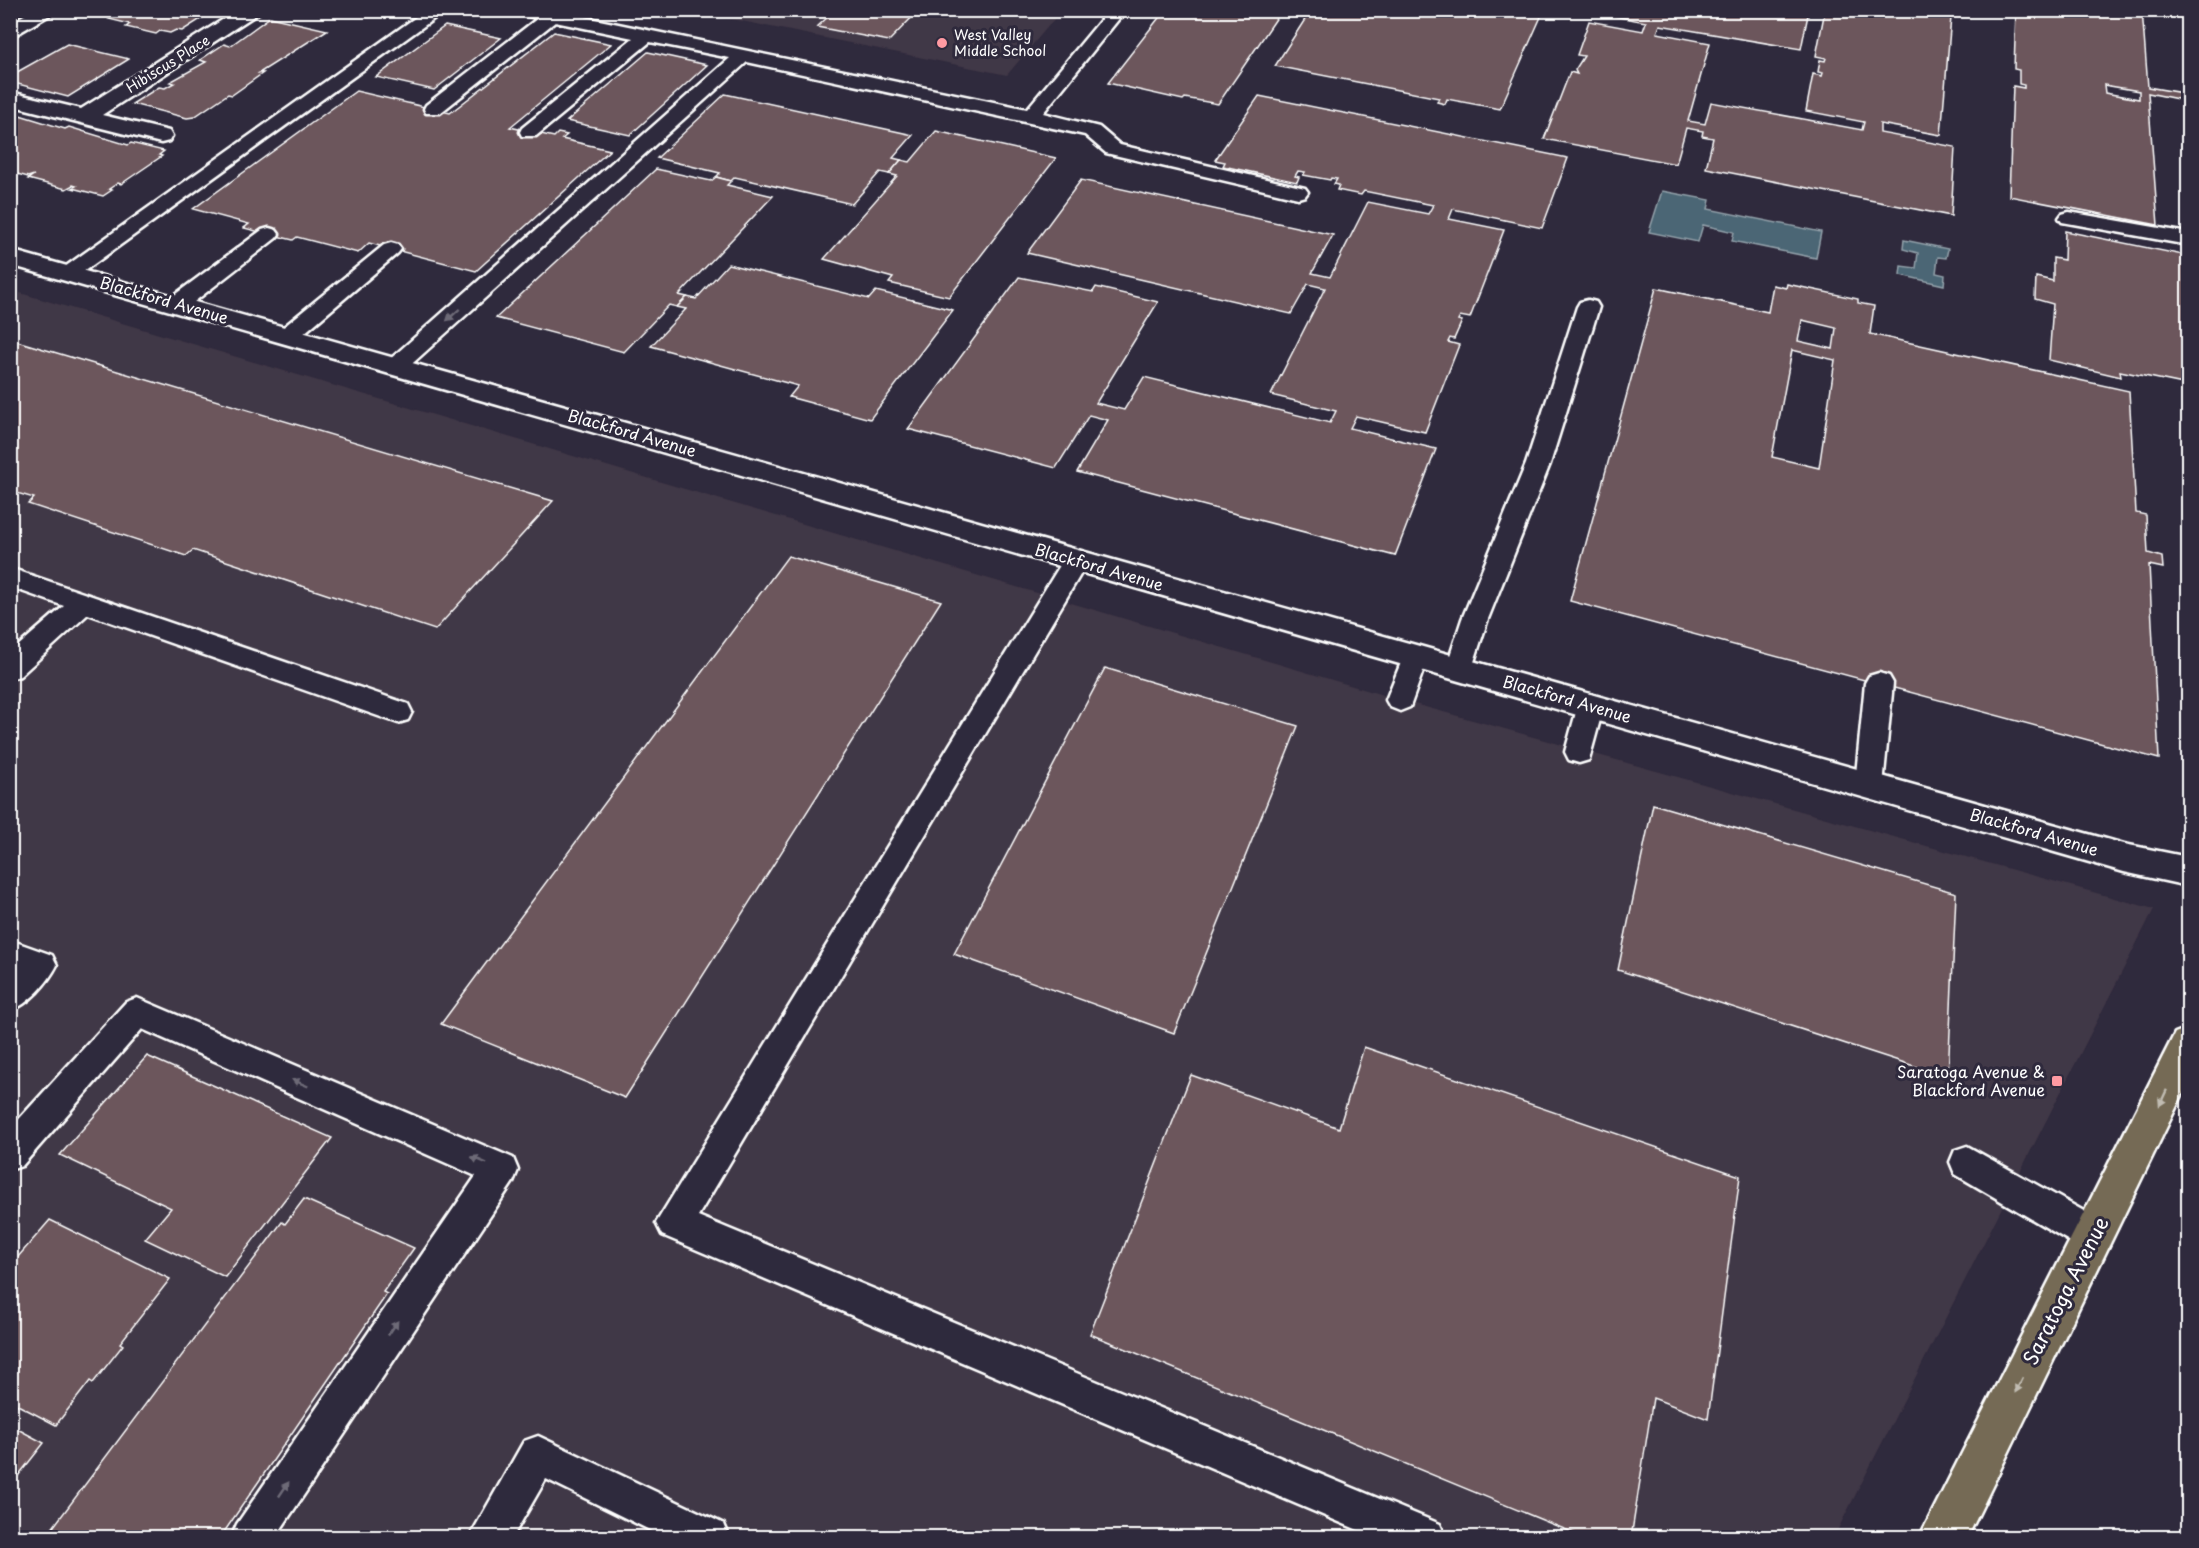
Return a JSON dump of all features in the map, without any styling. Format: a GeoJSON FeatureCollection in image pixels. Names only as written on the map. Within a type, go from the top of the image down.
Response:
{"type":"FeatureCollection","features":[{"type":"Feature","properties":{"kind":"main road","name":"Saratoga Avenue"},"geometry":{"type":"LineString","coordinates":[[1942,1538],[2188,1045]]}},
{"type":"Feature","properties":{"kind":"street"},"geometry":{"type":"LineString","coordinates":[[10,32],[48,10]]}},
{"type":"Feature","properties":{"kind":"street","name":"Hibiscus Place"},"geometry":{"type":"LineString","coordinates":[[84,117],[252,10]]}},
{"type":"Feature","properties":{"kind":"street"},"geometry":{"type":"LineString","coordinates":[[10,98],[161,136]]}},
{"type":"Feature","properties":{"kind":"street","name":"Blackford Avenue"},"geometry":{"type":"LineString","coordinates":[[10,257],[2124,858],[2188,872]]}},
{"type":"Feature","properties":{"kind":"lane"},"geometry":{"type":"LineString","coordinates":[[69,273],[438,10]]}},
{"type":"Feature","properties":{"kind":"lane"},"geometry":{"type":"LineString","coordinates":[[524,10],[1092,130],[1113,149],[1298,192]]}},
{"type":"Feature","properties":{"kind":"lane"},"geometry":{"type":"LineString","coordinates":[[1031,116],[1118,10]]}},
{"type":"Feature","properties":{"kind":"lane"},"geometry":{"type":"LineString","coordinates":[[433,109],[552,16]]}},
{"type":"Feature","properties":{"kind":"lane"},"geometry":{"type":"LineString","coordinates":[[530,132],[646,36]]}},
{"type":"Feature","properties":{"kind":"lane"},"geometry":{"type":"LineString","coordinates":[[396,366],[743,56]]}},
{"type":"Feature","properties":{"kind":"lane"},"geometry":{"type":"LineString","coordinates":[[2069,218],[2188,239]]}},
{"type":"Feature","properties":{"kind":"lane"},"geometry":{"type":"LineString","coordinates":[[177,304],[269,234]]}},
{"type":"Feature","properties":{"kind":"lane"},"geometry":{"type":"LineString","coordinates":[[288,335],[391,249]]}},
{"type":"Feature","properties":{"kind":"lane"},"geometry":{"type":"LineString","coordinates":[[1459,668],[1475,619],[1538,464],[1588,307]]}},
{"type":"Feature","properties":{"kind":"lane"},"geometry":{"type":"LineString","coordinates":[[1076,560],[674,1223],[1426,1538]]}},
{"type":"Feature","properties":{"kind":"lane"},"geometry":{"type":"LineString","coordinates":[[10,578],[398,712]]}},
{"type":"Feature","properties":{"kind":"lane"},"geometry":{"type":"LineString","coordinates":[[10,669],[84,603]]}},
{"type":"Feature","properties":{"kind":"lane"},"geometry":{"type":"LineString","coordinates":[[1400,700],[1415,657]]}},
{"type":"Feature","properties":{"kind":"lane"},"geometry":{"type":"LineString","coordinates":[[1869,785],[1879,683]]}},
{"type":"Feature","properties":{"kind":"lane"},"geometry":{"type":"LineString","coordinates":[[1579,752],[1590,705]]}},
{"type":"Feature","properties":{"kind":"lane"},"geometry":{"type":"LineString","coordinates":[[10,953],[40,965],[10,997]]}},
{"type":"Feature","properties":{"kind":"lane"},"geometry":{"type":"LineString","coordinates":[[10,1154],[137,1012],[501,1170],[251,1538]]}},
{"type":"Feature","properties":{"kind":"lane"},"geometry":{"type":"LineString","coordinates":[[1966,1162],[2094,1236]]}},
{"type":"Feature","properties":{"kind":"lane"},"geometry":{"type":"LineString","coordinates":[[489,1538],[538,1455],[710,1538]]}},
{"type":"Feature","properties":{"kind":"shaded area","name":"West Valley Middle School"},"geometry":{"type":"Polygon","coordinates":[[[693,11],[1061,11],[1007,75],[693,11]]]}},
{"type":"Feature","properties":{"kind":"shaded area"},"geometry":{"type":"Polygon","coordinates":[[[10,290],[1400,700],[2154,909],[1834,1537],[11,1537],[10,290]]]}},
{"type":"Feature","properties":{"kind":"water"},"geometry":{"type":"Polygon","coordinates":[[[1662,191],[1710,200],[1708,209],[1821,232],[1816,258],[1732,241],[1734,232],[1703,225],[1698,242],[1649,232],[1662,191]]]}},
{"type":"Feature","properties":{"kind":"water"},"geometry":{"type":"Polygon","coordinates":[[[1904,240],[1948,249],[1946,258],[1938,257],[1936,273],[1945,275],[1944,285],[1900,275],[1901,266],[1916,268],[1918,253],[1903,249],[1904,240]]]}},
{"type":"Feature","properties":{"kind":"building"},"geometry":{"type":"Polygon","coordinates":[[[123,10],[215,10],[182,31],[176,30],[170,33],[160,31],[156,34],[126,27],[130,24],[109,19],[123,10]]]}},
{"type":"Feature","properties":{"kind":"building"},"geometry":{"type":"Polygon","coordinates":[[[810,10],[919,10],[889,41],[817,27],[830,15],[810,10]]]}},
{"type":"Feature","properties":{"kind":"building"},"geometry":{"type":"Polygon","coordinates":[[[1165,10],[1282,10],[1218,104],[1185,98],[1183,100],[1108,83],[1165,10]]]}},
{"type":"Feature","properties":{"kind":"building"},"geometry":{"type":"Polygon","coordinates":[[[1311,10],[1544,10],[1500,109],[1447,99],[1445,104],[1437,102],[1439,98],[1275,66],[1311,10]]]}},
{"type":"Feature","properties":{"kind":"building"},"geometry":{"type":"Polygon","coordinates":[[[1581,10],[1809,10],[1801,49],[1660,25],[1657,33],[1710,43],[1688,121],[1705,124],[1711,102],[1862,130],[1864,122],[1806,111],[1813,74],[1822,76],[1823,73],[1818,72],[1820,60],[1825,61],[1826,58],[1816,56],[1825,10],[1912,10],[1951,17],[1941,135],[1880,124],[1880,133],[1955,147],[1951,216],[1706,168],[1713,138],[1702,136],[1703,131],[1686,128],[1676,164],[1544,139],[1570,72],[1577,74],[1575,70],[1584,56],[1577,55],[1589,21],[1643,31],[1646,22],[1581,10]]]}},
{"type":"Feature","properties":{"kind":"building"},"geometry":{"type":"Polygon","coordinates":[[[2016,10],[2142,10],[2148,87],[2188,94],[2188,101],[2148,93],[2158,225],[2009,196],[2013,86],[2024,88],[2024,85],[2019,84],[2019,70],[2014,69],[2016,10]],[[2104,85],[2105,93],[2139,99],[2139,91],[2104,85]]]}},
{"type":"Feature","properties":{"kind":"building"},"geometry":{"type":"Polygon","coordinates":[[[270,17],[327,30],[259,73],[263,73],[232,95],[228,94],[194,117],[187,118],[132,104],[159,87],[165,88],[174,83],[170,82],[206,62],[200,60],[224,44],[230,46],[270,17]]]}},
{"type":"Feature","properties":{"kind":"building"},"geometry":{"type":"Polygon","coordinates":[[[445,26],[501,38],[434,90],[376,77],[445,26]]]}},
{"type":"Feature","properties":{"kind":"building"},"geometry":{"type":"Polygon","coordinates":[[[554,32],[611,44],[510,127],[554,137],[558,133],[567,135],[562,139],[610,150],[476,271],[369,243],[358,253],[297,237],[293,240],[244,228],[249,224],[193,209],[356,91],[450,113],[554,32]]]}},
{"type":"Feature","properties":{"kind":"building"},"geometry":{"type":"Polygon","coordinates":[[[67,44],[129,59],[68,97],[10,82],[10,76],[67,44]]]}},
{"type":"Feature","properties":{"kind":"building"},"geometry":{"type":"Polygon","coordinates":[[[648,52],[707,65],[630,135],[567,121],[648,52]]]}},
{"type":"Feature","properties":{"kind":"building"},"geometry":{"type":"Polygon","coordinates":[[[725,94],[913,135],[893,158],[901,160],[889,174],[880,172],[852,204],[735,177],[731,181],[716,177],[720,173],[657,158],[725,94]]]}},
{"type":"Feature","properties":{"kind":"building"},"geometry":{"type":"Polygon","coordinates":[[[1259,96],[1568,158],[1542,228],[1453,209],[1449,219],[1504,230],[1470,318],[1460,316],[1458,320],[1462,321],[1454,339],[1450,338],[1448,342],[1459,345],[1425,432],[1356,416],[1350,428],[1436,449],[1395,556],[1077,472],[1108,420],[1089,415],[1056,468],[908,429],[1019,277],[1093,292],[1096,287],[1158,302],[1096,403],[1124,410],[1144,377],[1330,423],[1336,411],[1271,395],[1325,288],[1308,284],[1291,314],[1027,253],[1081,180],[1333,235],[1312,273],[1330,277],[1368,202],[1428,214],[1433,205],[1364,191],[1361,195],[1337,190],[1339,185],[1334,184],[1337,179],[1331,178],[1330,180],[1303,175],[1305,172],[1298,171],[1295,176],[1299,177],[1297,182],[1223,166],[1225,162],[1215,160],[1259,96]]]}},
{"type":"Feature","properties":{"kind":"building"},"geometry":{"type":"Polygon","coordinates":[[[10,112],[128,145],[131,143],[164,151],[159,155],[162,156],[121,184],[118,183],[109,189],[112,190],[103,196],[72,188],[76,186],[73,185],[66,189],[28,179],[34,175],[28,177],[10,172],[10,112]]]}},
{"type":"Feature","properties":{"kind":"building"},"geometry":{"type":"Polygon","coordinates":[[[936,131],[1056,158],[949,297],[889,283],[893,278],[824,259],[897,176],[889,174],[901,160],[910,162],[936,131]]]}},
{"type":"Feature","properties":{"kind":"building"},"geometry":{"type":"Polygon","coordinates":[[[656,169],[711,181],[716,177],[731,181],[727,185],[773,196],[679,295],[687,297],[677,307],[669,305],[624,352],[496,318],[656,169]]]}},
{"type":"Feature","properties":{"kind":"building"},"geometry":{"type":"Polygon","coordinates":[[[2065,231],[2188,256],[2188,385],[2120,371],[2121,377],[2049,360],[2053,304],[2035,299],[2036,277],[2053,281],[2053,258],[2064,260],[2065,231]]]}},
{"type":"Feature","properties":{"kind":"building"},"geometry":{"type":"Polygon","coordinates":[[[728,264],[869,299],[876,291],[953,310],[870,419],[789,397],[798,386],[651,346],[686,309],[677,307],[687,297],[696,299],[728,264]]]}},
{"type":"Feature","properties":{"kind":"building"},"geometry":{"type":"Polygon","coordinates":[[[1787,284],[1858,299],[1858,303],[1874,306],[1870,334],[2129,391],[2136,513],[2146,515],[2148,553],[2162,557],[2163,568],[2149,565],[2159,759],[1570,601],[1656,288],[1768,312],[1773,285],[1786,288],[1787,284]],[[1802,320],[1798,341],[1833,349],[1836,328],[1802,320]],[[1792,350],[1772,457],[1819,468],[1835,360],[1792,350]]]}},
{"type":"Feature","properties":{"kind":"building"},"geometry":{"type":"Polygon","coordinates":[[[10,339],[553,501],[435,630],[193,550],[186,556],[28,504],[34,498],[10,491],[10,339]]]}},
{"type":"Feature","properties":{"kind":"building"},"geometry":{"type":"Polygon","coordinates":[[[788,556],[941,601],[625,1098],[441,1024],[788,556]]]}},
{"type":"Feature","properties":{"kind":"building"},"geometry":{"type":"Polygon","coordinates":[[[1105,668],[1298,726],[1174,1033],[954,954],[1105,668]]]}},
{"type":"Feature","properties":{"kind":"building"},"geometry":{"type":"Polygon","coordinates":[[[1653,804],[1956,893],[1948,1077],[1618,970],[1653,804]]]}},
{"type":"Feature","properties":{"kind":"building"},"geometry":{"type":"Polygon","coordinates":[[[1364,1047],[1740,1176],[1708,1419],[1653,1398],[1631,1538],[1586,1538],[1090,1334],[1191,1075],[1339,1128],[1364,1047]]]}},
{"type":"Feature","properties":{"kind":"building"},"geometry":{"type":"Polygon","coordinates":[[[147,1056],[332,1138],[225,1277],[145,1239],[171,1208],[60,1155],[147,1056]]]}},
{"type":"Feature","properties":{"kind":"building"},"geometry":{"type":"Polygon","coordinates":[[[304,1199],[414,1248],[383,1292],[387,1294],[220,1538],[45,1538],[282,1222],[285,1224],[304,1199]]]}},
{"type":"Feature","properties":{"kind":"building"},"geometry":{"type":"Polygon","coordinates":[[[50,1220],[170,1279],[120,1343],[123,1345],[93,1383],[90,1381],[56,1425],[10,1401],[10,1266],[50,1220]]]}},
{"type":"Feature","properties":{"kind":"building"},"geometry":{"type":"Polygon","coordinates":[[[10,1425],[44,1443],[10,1486],[10,1425]]]}},
{"type":"Feature","properties":{"kind":"place","name":"West Valley Middle School"},"geometry":{"type":"Point","coordinates":[942,43]}},
{"type":"Feature","properties":{"kind":"place","name":"Saratoga Avenue & Blackford Avenue"},"geometry":{"type":"Point","coordinates":[2057,1081]}}]}
